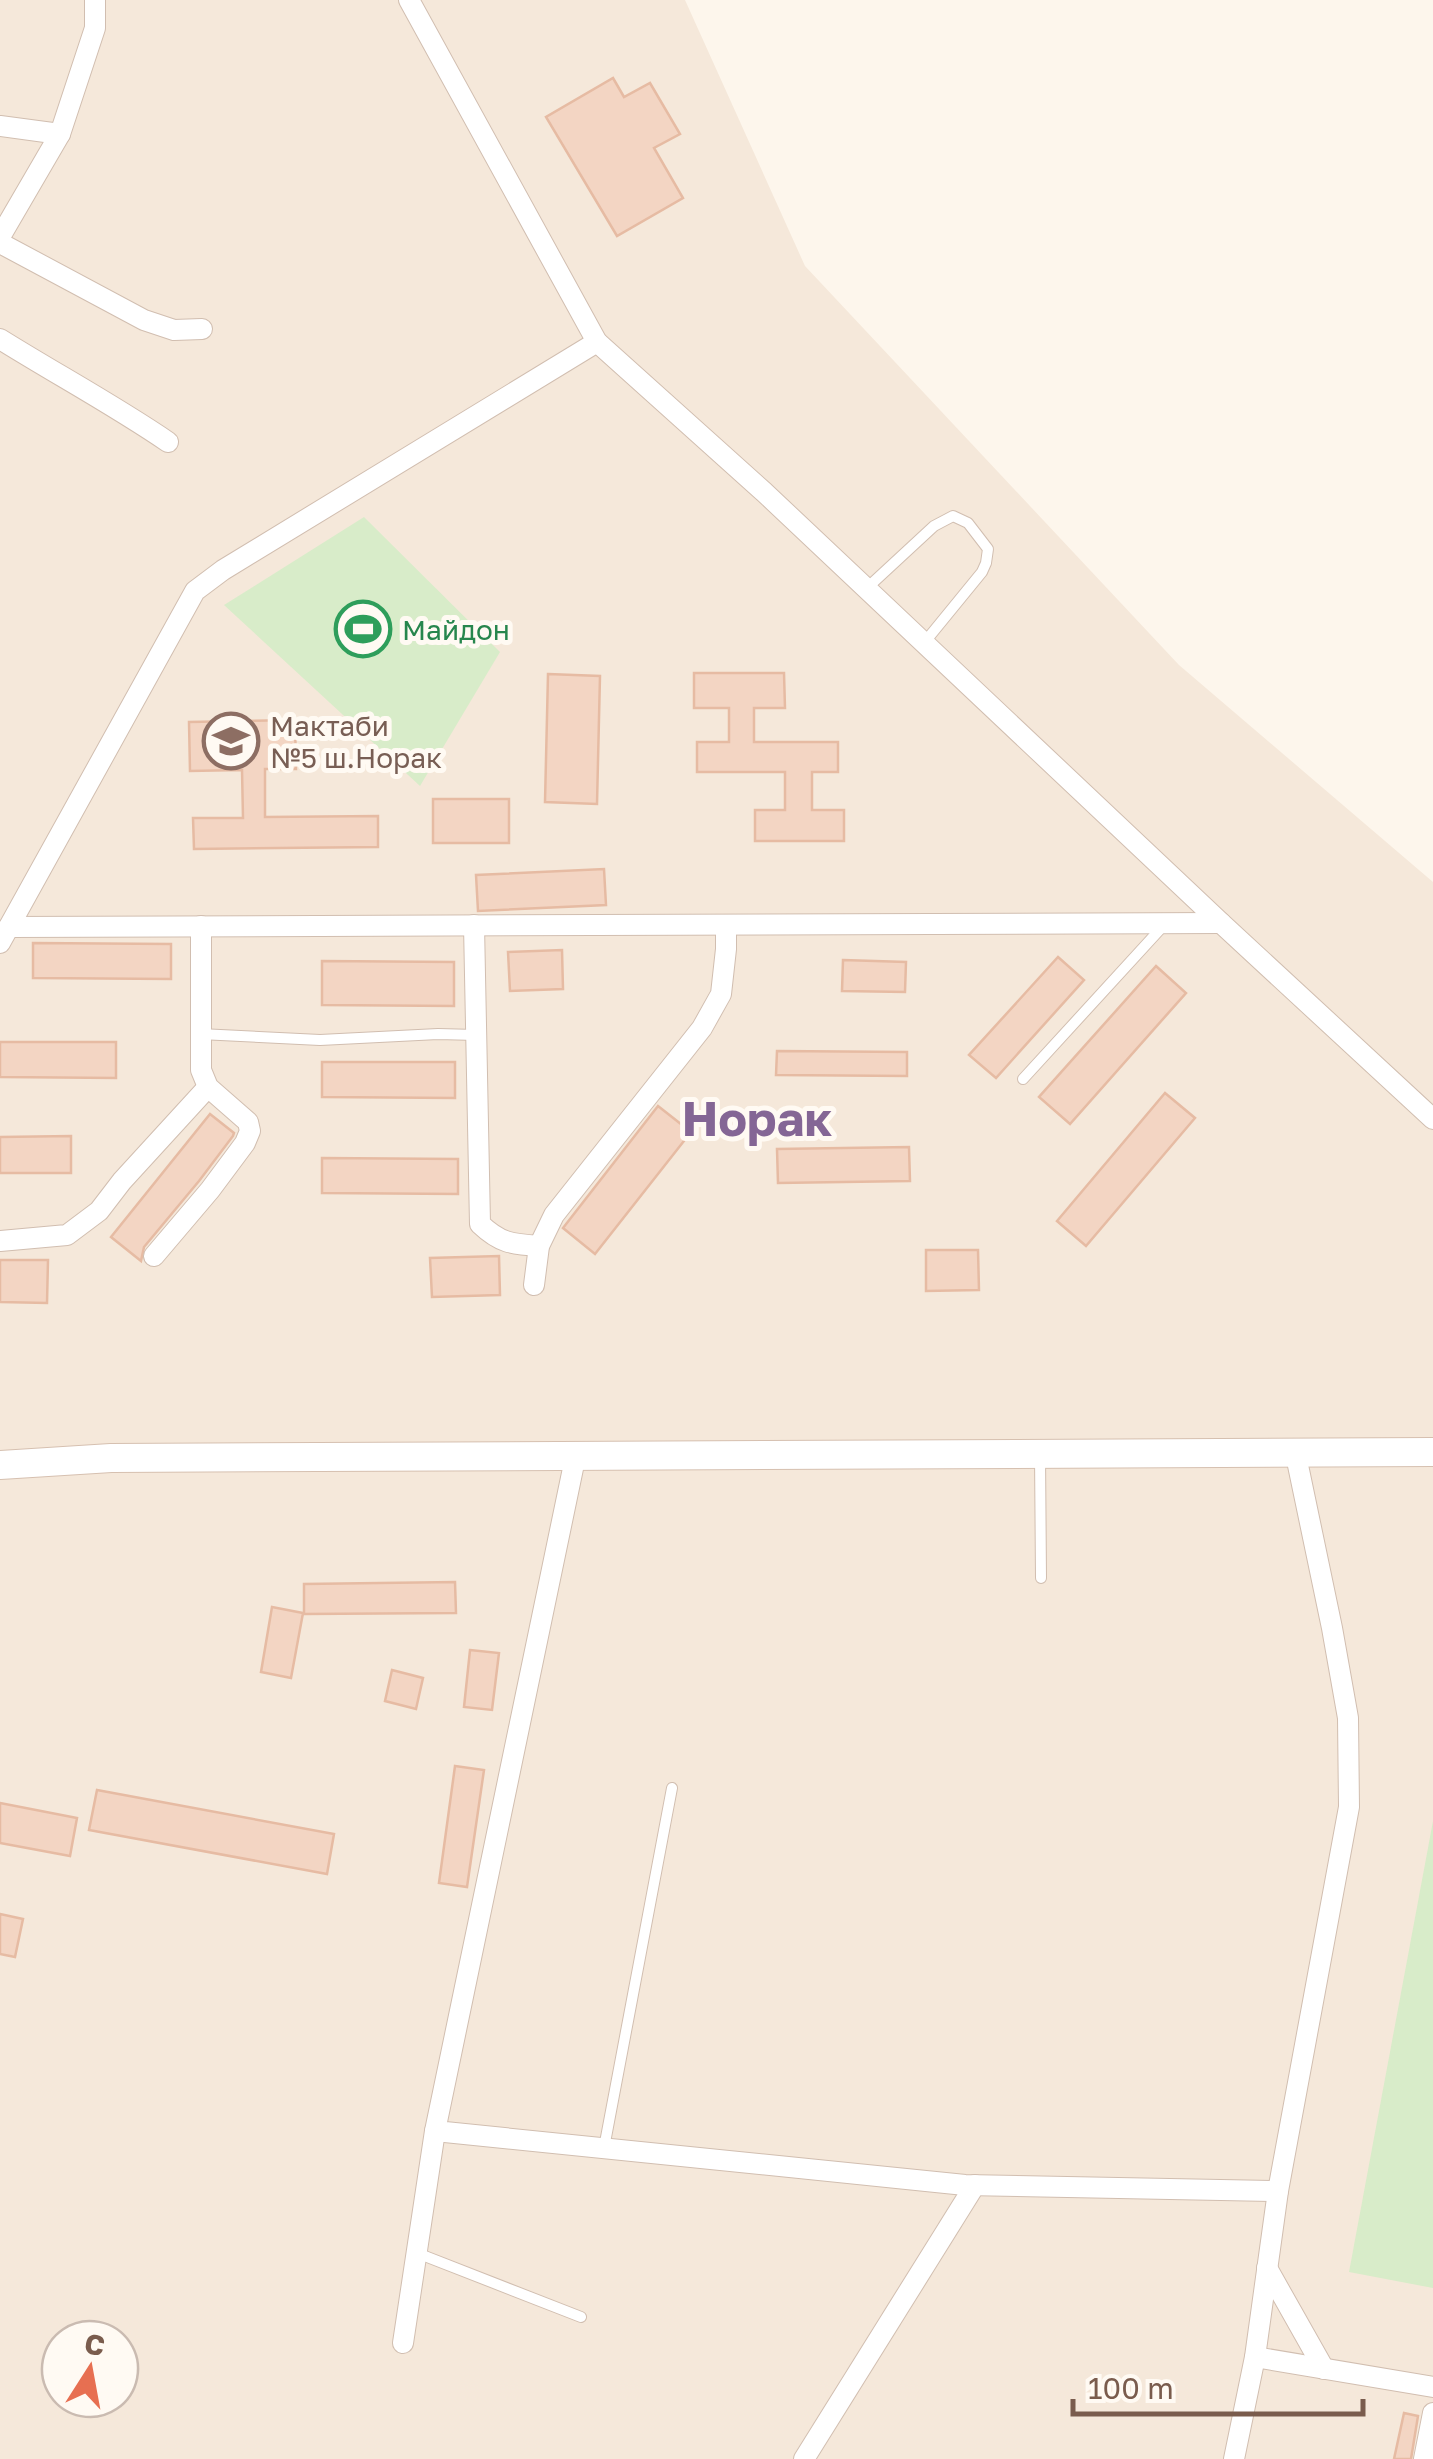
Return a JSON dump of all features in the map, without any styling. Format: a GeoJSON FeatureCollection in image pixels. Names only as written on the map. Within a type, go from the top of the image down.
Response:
{"type":"FeatureCollection","features":[{"type":"Feature","properties":{"kind":"main road"},"geometry":{"type":"LineString","coordinates":[[0,1464],[111,1458],[576,1454],[1433,1452]]}},
{"type":"Feature","properties":{"kind":"street"},"geometry":{"type":"LineString","coordinates":[[95,0],[96,28],[60,134],[0,240],[144,320],[174,330],[202,329]]}},
{"type":"Feature","properties":{"kind":"street"},"geometry":{"type":"LineString","coordinates":[[409,0],[597,342],[764,492],[1433,1119]]}},
{"type":"Feature","properties":{"kind":"street"},"geometry":{"type":"LineString","coordinates":[[0,126],[60,134]]}},
{"type":"Feature","properties":{"kind":"street"},"geometry":{"type":"LineString","coordinates":[[0,340],[117,407],[168,442]]}},
{"type":"Feature","properties":{"kind":"street"},"geometry":{"type":"LineString","coordinates":[[4,935],[195,591],[223,570],[597,342]]}},
{"type":"Feature","properties":{"kind":"street"},"geometry":{"type":"LineString","coordinates":[[4,935],[201,926],[1221,923]]}},
{"type":"Feature","properties":{"kind":"street"},"geometry":{"type":"LineString","coordinates":[[534,1285],[539,1246],[554,1215],[702,1028],[721,994],[726,924]]}},
{"type":"Feature","properties":{"kind":"street"},"geometry":{"type":"LineString","coordinates":[[474,925],[480,1224],[495,1238],[539,1246]]}},
{"type":"Feature","properties":{"kind":"street"},"geometry":{"type":"LineString","coordinates":[[154,1256],[210,1190],[250,1131],[248,1122],[208,1087],[201,1070],[201,926]]}},
{"type":"Feature","properties":{"kind":"street"},"geometry":{"type":"LineString","coordinates":[[0,1242],[67,1235],[99,1211],[208,1087]]}},
{"type":"Feature","properties":{"kind":"street"},"geometry":{"type":"LineString","coordinates":[[1234,2459],[1255,2357],[1278,2191],[1349,1807],[1348,1718],[1295,1451]]}},
{"type":"Feature","properties":{"kind":"street"},"geometry":{"type":"LineString","coordinates":[[402,2342],[435,2131],[576,1454]]}},
{"type":"Feature","properties":{"kind":"street"},"geometry":{"type":"LineString","coordinates":[[435,2131],[976,2185],[1278,2191]]}},
{"type":"Feature","properties":{"kind":"street"},"geometry":{"type":"LineString","coordinates":[[804,2459],[976,2185]]}},
{"type":"Feature","properties":{"kind":"street"},"geometry":{"type":"LineString","coordinates":[[1268,2268],[1324,2368]]}},
{"type":"Feature","properties":{"kind":"street"},"geometry":{"type":"LineString","coordinates":[[1255,2357],[1433,2387]]}},
{"type":"Feature","properties":{"kind":"street"},"geometry":{"type":"LineString","coordinates":[[1424,2459],[1433,2413]]}},
{"type":"Feature","properties":{"kind":"lane"},"geometry":{"type":"LineString","coordinates":[[866,588],[934,526],[953,516],[968,523],[988,548],[986,563],[924,642]]}},
{"type":"Feature","properties":{"kind":"lane"},"geometry":{"type":"LineString","coordinates":[[1023,1079],[1166,923]]}},
{"type":"Feature","properties":{"kind":"lane"},"geometry":{"type":"LineString","coordinates":[[199,1034],[320,1040],[476,1036]]}},
{"type":"Feature","properties":{"kind":"lane"},"geometry":{"type":"LineString","coordinates":[[1040,1453],[1041,1578]]}},
{"type":"Feature","properties":{"kind":"lane"},"geometry":{"type":"LineString","coordinates":[[604,2148],[672,1788]]}},
{"type":"Feature","properties":{"kind":"lane"},"geometry":{"type":"LineString","coordinates":[[416,2252],[582,2317]]}},
{"type":"Feature","properties":{"kind":"shaded area","name":"Норак"},"geometry":{"type":"Polygon","coordinates":[[[0,0],[685,0],[805,266],[1179,665],[1433,882],[1433,2459],[0,2459],[0,0]]]}},
{"type":"Feature","properties":{"kind":"green space","name":"Майдон"},"geometry":{"type":"Polygon","coordinates":[[[364,517],[500,652],[420,786],[224,605],[364,517]]]}},
{"type":"Feature","properties":{"kind":"green space"},"geometry":{"type":"Polygon","coordinates":[[[1433,1821],[1433,2288],[1349,2272],[1433,1821]]]}},
{"type":"Feature","properties":{"kind":"building"},"geometry":{"type":"Polygon","coordinates":[[[613,78],[624,97],[650,83],[680,134],[654,148],[683,198],[617,236],[546,117],[613,78]]]}},
{"type":"Feature","properties":{"kind":"building"},"geometry":{"type":"Polygon","coordinates":[[[694,673],[784,673],[785,708],[754,708],[754,742],[838,742],[838,772],[812,772],[812,810],[844,810],[844,841],[755,841],[755,810],[785,810],[785,772],[697,772],[697,742],[729,742],[729,708],[694,708],[694,673]]]}},
{"type":"Feature","properties":{"kind":"building"},"geometry":{"type":"Polygon","coordinates":[[[548,674],[600,676],[597,804],[545,802],[548,674]]]}},
{"type":"Feature","properties":{"kind":"building"},"geometry":{"type":"Polygon","coordinates":[[[295,720],[296,769],[265,769],[265,817],[378,816],[378,847],[194,849],[193,818],[243,818],[242,770],[190,771],[189,722],[295,720]]]}},
{"type":"Feature","properties":{"kind":"building"},"geometry":{"type":"Polygon","coordinates":[[[433,799],[509,799],[509,843],[433,843],[433,799]]]}},
{"type":"Feature","properties":{"kind":"building"},"geometry":{"type":"Polygon","coordinates":[[[604,869],[606,905],[478,911],[476,875],[604,869]]]}},
{"type":"Feature","properties":{"kind":"building"},"geometry":{"type":"Polygon","coordinates":[[[33,943],[171,944],[171,979],[33,978],[33,943]]]}},
{"type":"Feature","properties":{"kind":"building"},"geometry":{"type":"Polygon","coordinates":[[[562,950],[563,989],[510,991],[508,952],[562,950]]]}},
{"type":"Feature","properties":{"kind":"building"},"geometry":{"type":"Polygon","coordinates":[[[1058,957],[1084,980],[996,1078],[969,1055],[1058,957]]]}},
{"type":"Feature","properties":{"kind":"building"},"geometry":{"type":"Polygon","coordinates":[[[843,960],[906,962],[905,992],[842,991],[843,960]]]}},
{"type":"Feature","properties":{"kind":"building"},"geometry":{"type":"Polygon","coordinates":[[[322,961],[454,962],[454,1006],[322,1005],[322,961]]]}},
{"type":"Feature","properties":{"kind":"building"},"geometry":{"type":"Polygon","coordinates":[[[1156,966],[1186,993],[1070,1124],[1039,1097],[1156,966]]]}},
{"type":"Feature","properties":{"kind":"building"},"geometry":{"type":"Polygon","coordinates":[[[0,1042],[116,1042],[116,1078],[0,1077],[0,1042]]]}},
{"type":"Feature","properties":{"kind":"building"},"geometry":{"type":"Polygon","coordinates":[[[777,1051],[907,1052],[907,1076],[776,1075],[777,1051]]]}},
{"type":"Feature","properties":{"kind":"building"},"geometry":{"type":"Polygon","coordinates":[[[322,1062],[455,1062],[455,1098],[322,1097],[322,1062]]]}},
{"type":"Feature","properties":{"kind":"building"},"geometry":{"type":"Polygon","coordinates":[[[1165,1093],[1195,1118],[1086,1246],[1057,1221],[1165,1093]]]}},
{"type":"Feature","properties":{"kind":"building"},"geometry":{"type":"Polygon","coordinates":[[[658,1106],[691,1132],[595,1254],[563,1228],[658,1106]]]}},
{"type":"Feature","properties":{"kind":"building"},"geometry":{"type":"Polygon","coordinates":[[[210,1114],[233,1136],[144,1247],[141,1261],[111,1237],[210,1114]]]}},
{"type":"Feature","properties":{"kind":"building"},"geometry":{"type":"Polygon","coordinates":[[[71,1136],[71,1173],[0,1173],[0,1137],[71,1136]]]}},
{"type":"Feature","properties":{"kind":"building"},"geometry":{"type":"Polygon","coordinates":[[[909,1147],[910,1181],[778,1183],[777,1149],[909,1147]]]}},
{"type":"Feature","properties":{"kind":"building"},"geometry":{"type":"Polygon","coordinates":[[[322,1158],[458,1159],[458,1194],[322,1193],[322,1158]]]}},
{"type":"Feature","properties":{"kind":"building"},"geometry":{"type":"Polygon","coordinates":[[[926,1250],[978,1250],[979,1290],[926,1291],[926,1250]]]}},
{"type":"Feature","properties":{"kind":"building"},"geometry":{"type":"Polygon","coordinates":[[[499,1256],[500,1295],[432,1297],[430,1258],[499,1256]]]}},
{"type":"Feature","properties":{"kind":"building"},"geometry":{"type":"Polygon","coordinates":[[[0,1260],[48,1260],[47,1303],[0,1302],[0,1260]]]}},
{"type":"Feature","properties":{"kind":"building"},"geometry":{"type":"Polygon","coordinates":[[[455,1582],[456,1613],[304,1614],[304,1584],[455,1582]]]}},
{"type":"Feature","properties":{"kind":"building"},"geometry":{"type":"Polygon","coordinates":[[[272,1607],[303,1613],[291,1678],[261,1672],[272,1607]]]}},
{"type":"Feature","properties":{"kind":"building"},"geometry":{"type":"Polygon","coordinates":[[[470,1650],[499,1653],[492,1710],[464,1707],[470,1650]]]}},
{"type":"Feature","properties":{"kind":"building"},"geometry":{"type":"Polygon","coordinates":[[[392,1670],[423,1678],[416,1709],[385,1701],[392,1670]]]}},
{"type":"Feature","properties":{"kind":"building"},"geometry":{"type":"Polygon","coordinates":[[[455,1766],[484,1770],[467,1887],[439,1883],[455,1766]]]}},
{"type":"Feature","properties":{"kind":"building"},"geometry":{"type":"Polygon","coordinates":[[[97,1790],[334,1834],[327,1874],[89,1830],[97,1790]]]}},
{"type":"Feature","properties":{"kind":"building"},"geometry":{"type":"Polygon","coordinates":[[[0,1803],[77,1818],[70,1856],[0,1843],[0,1803]]]}},
{"type":"Feature","properties":{"kind":"building"},"geometry":{"type":"Polygon","coordinates":[[[0,1914],[23,1919],[15,1957],[0,1954],[0,1914]]]}},
{"type":"Feature","properties":{"kind":"building"},"geometry":{"type":"Polygon","coordinates":[[[1404,2413],[1418,2416],[1411,2459],[1394,2459],[1404,2413]]]}},
{"type":"Feature","properties":{"kind":"place","name":"Майдон"},"geometry":{"type":"Point","coordinates":[363,629]}},
{"type":"Feature","properties":{"kind":"place","name":"Мактаби №5 ш.Норак"},"geometry":{"type":"Point","coordinates":[231,741]}},
{"type":"Feature","properties":{"kind":"district","name":"Норак"},"geometry":{"type":"Point","coordinates":[757,1118]}}]}
